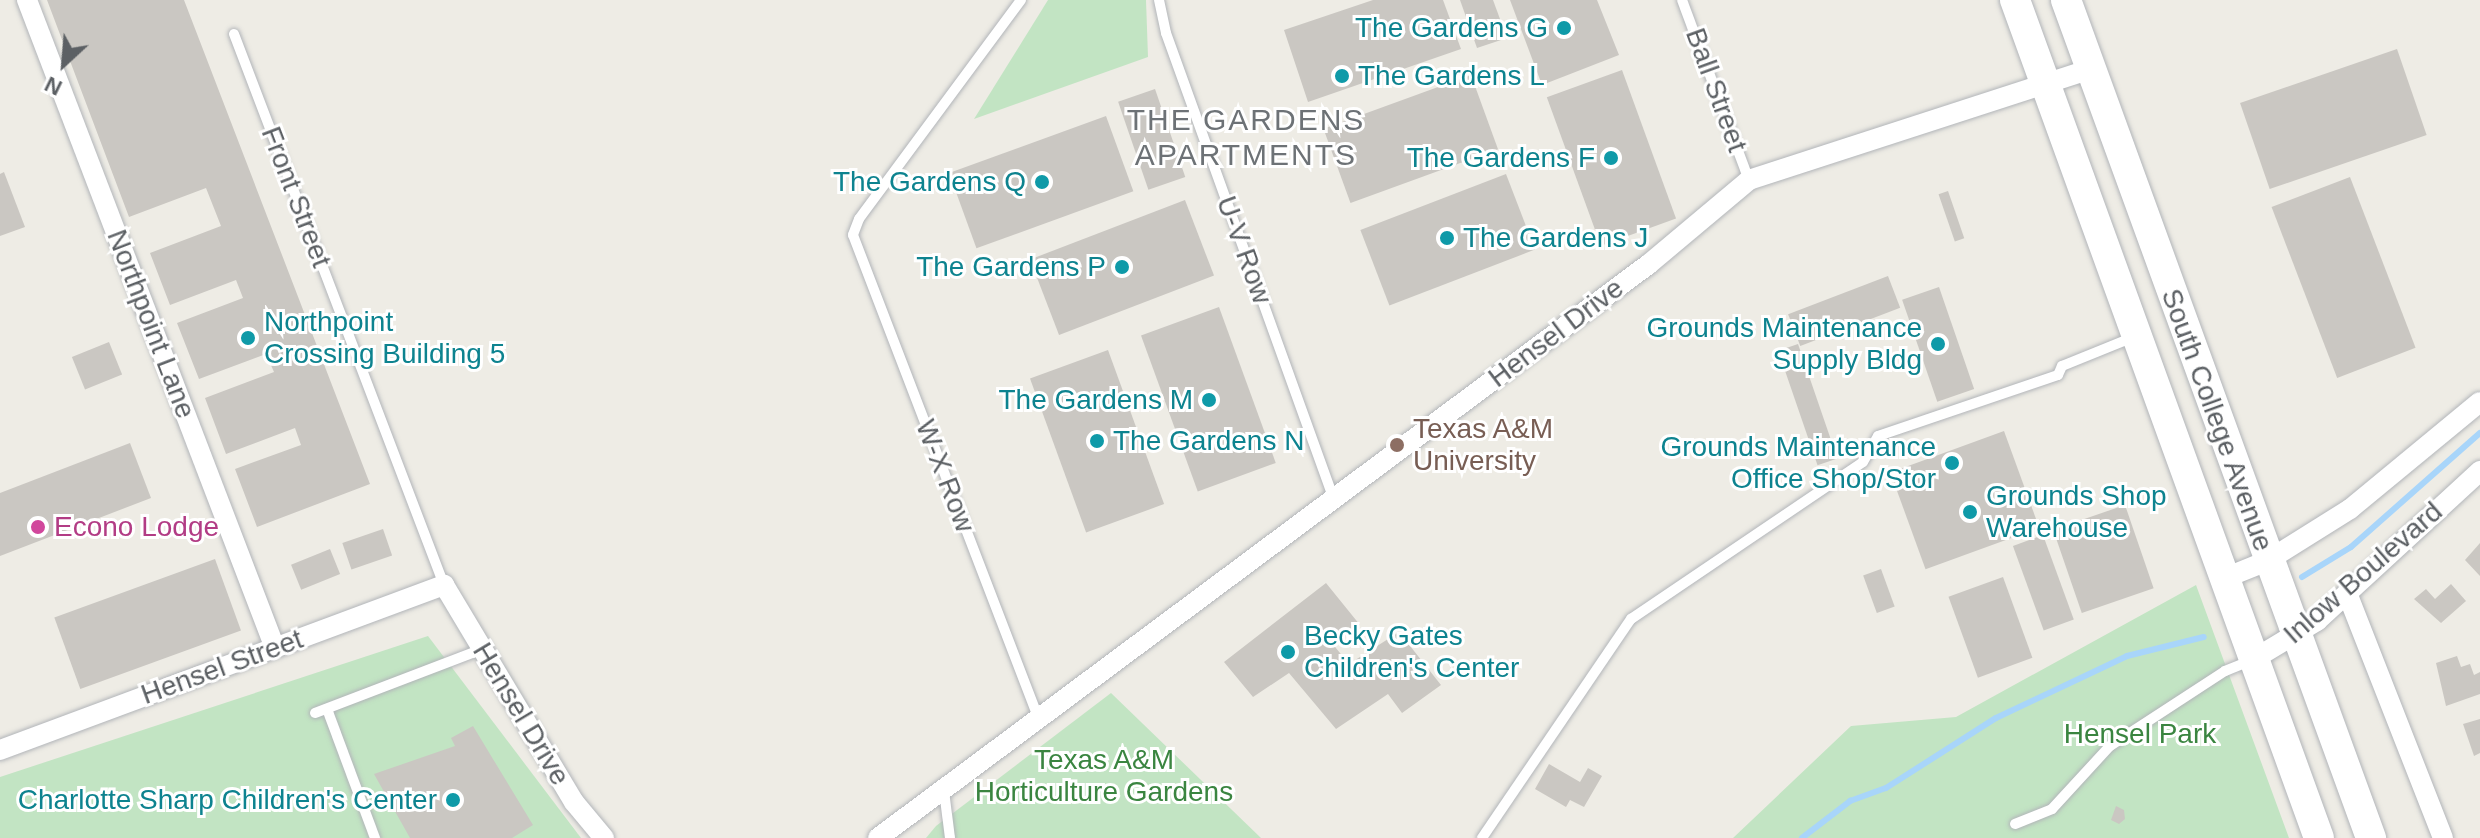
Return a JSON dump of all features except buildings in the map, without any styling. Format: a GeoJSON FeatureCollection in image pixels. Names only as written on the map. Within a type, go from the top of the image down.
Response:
{"type":"FeatureCollection","features":[{"type":"Feature","properties":{"kind":"main road","name":"South College Avenue"},"geometry":{"type":"LineString","coordinates":[[2015,0],[2319,838]]}},
{"type":"Feature","properties":{"kind":"main road","name":"South College Avenue"},"geometry":{"type":"LineString","coordinates":[[2066,0],[2267,561],[2371,838]]}},
{"type":"Feature","properties":{"kind":"main road"},"geometry":{"type":"LineString","coordinates":[[2137,336],[2180,319]]}},
{"type":"Feature","properties":{"kind":"street","name":"Northpoint Lane"},"geometry":{"type":"LineString","coordinates":[[27,0],[275,648]]}},
{"type":"Feature","properties":{"kind":"street","name":"Hensel Drive"},"geometry":{"type":"LineString","coordinates":[[878,838],[1649,264],[1749,180],[2091,69]]}},
{"type":"Feature","properties":{"kind":"street","name":"Inlow Boulevard"},"geometry":{"type":"LineString","coordinates":[[2225,578],[2267,561],[2372,493],[2480,402]]}},
{"type":"Feature","properties":{"kind":"street","name":"Inlow Boulevard"},"geometry":{"type":"LineString","coordinates":[[2254,659],[2297,636],[2480,471]]}},
{"type":"Feature","properties":{"kind":"street","name":"Hensel Street"},"geometry":{"type":"LineString","coordinates":[[0,750],[444,585]]}},
{"type":"Feature","properties":{"kind":"street","name":"Hensel Drive"},"geometry":{"type":"LineString","coordinates":[[444,585],[574,802],[604,838]]}},
{"type":"Feature","properties":{"kind":"street"},"geometry":{"type":"LineString","coordinates":[[2347,593],[2443,838]]}},
{"type":"Feature","properties":{"kind":"lane","name":"W-X Row"},"geometry":{"type":"LineString","coordinates":[[1021,0],[859,219],[853,235],[1038,717]]}},
{"type":"Feature","properties":{"kind":"lane","name":"U-V Row"},"geometry":{"type":"LineString","coordinates":[[1159,0],[1166,33],[1333,498]]}},
{"type":"Feature","properties":{"kind":"lane","name":"Ball Street"},"geometry":{"type":"LineString","coordinates":[[1682,0],[1749,180]]}},
{"type":"Feature","properties":{"kind":"lane","name":"Front Street"},"geometry":{"type":"LineString","coordinates":[[234,34],[444,585]]}},
{"type":"Feature","properties":{"kind":"lane"},"geometry":{"type":"LineString","coordinates":[[1482,838],[1631,619],[1863,462],[1878,436],[2058,375],[2062,366],[2137,336]]}},
{"type":"Feature","properties":{"kind":"lane"},"geometry":{"type":"LineString","coordinates":[[315,713],[483,649]]}},
{"type":"Feature","properties":{"kind":"lane","name":"Inlow Boulevard"},"geometry":{"type":"LineString","coordinates":[[2015,824],[2052,809],[2110,746],[2225,671],[2254,659]]}},
{"type":"Feature","properties":{"kind":"lane"},"geometry":{"type":"LineString","coordinates":[[327,709],[375,838]]}},
{"type":"Feature","properties":{"kind":"lane"},"geometry":{"type":"LineString","coordinates":[[944,791],[950,838]]}},
{"type":"Feature","properties":{"kind":"green space"},"geometry":{"type":"Polygon","coordinates":[[[1048,0],[1146,0],[1148,57],[974,119],[1048,0]]]}},
{"type":"Feature","properties":{"kind":"green space","name":"Hensel Park"},"geometry":{"type":"Polygon","coordinates":[[[2196,585],[2289,838],[1733,838],[1851,726],[1956,717],[2196,585]]]}},
{"type":"Feature","properties":{"kind":"green space"},"geometry":{"type":"Polygon","coordinates":[[[428,636],[581,838],[0,838],[0,777],[428,636]]]}},
{"type":"Feature","properties":{"kind":"green space","name":"Texas A&M Horticulture Gardens"},"geometry":{"type":"Polygon","coordinates":[[[1111,693],[1261,838],[926,838],[936,826],[1111,693]]]}},
{"type":"Feature","properties":{"kind":"waterway"},"geometry":{"type":"LineString","coordinates":[[2302,577],[2351,547],[2480,433]]}},
{"type":"Feature","properties":{"kind":"waterway"},"geometry":{"type":"LineString","coordinates":[[1802,838],[1850,801],[1886,788],[1996,718],[2127,656],[2204,637]]}},
{"type":"Feature","properties":{"kind":"place","name":"The Gardens G"},"geometry":{"type":"Point","coordinates":[1564,28]}},
{"type":"Feature","properties":{"kind":"place","name":"The Gardens L"},"geometry":{"type":"Point","coordinates":[1342,76]}},
{"type":"Feature","properties":{"kind":"place","name":"The Gardens F"},"geometry":{"type":"Point","coordinates":[1611,158]}},
{"type":"Feature","properties":{"kind":"place","name":"The Gardens Q"},"geometry":{"type":"Point","coordinates":[1042,182]}},
{"type":"Feature","properties":{"kind":"place","name":"The Gardens J"},"geometry":{"type":"Point","coordinates":[1447,238]}},
{"type":"Feature","properties":{"kind":"place","name":"The Gardens P"},"geometry":{"type":"Point","coordinates":[1122,267]}},
{"type":"Feature","properties":{"kind":"place","name":"Northpoint Crossing Building 5"},"geometry":{"type":"Point","coordinates":[248,338]}},
{"type":"Feature","properties":{"kind":"place","name":"Grounds Maintenance Supply Bldg"},"geometry":{"type":"Point","coordinates":[1938,344]}},
{"type":"Feature","properties":{"kind":"place","name":"The Gardens M"},"geometry":{"type":"Point","coordinates":[1209,400]}},
{"type":"Feature","properties":{"kind":"place","name":"The Gardens N"},"geometry":{"type":"Point","coordinates":[1097,441]}},
{"type":"Feature","properties":{"kind":"place","name":"Texas A&M University"},"geometry":{"type":"Point","coordinates":[1397,445]}},
{"type":"Feature","properties":{"kind":"place","name":"Grounds Maintenance Office Shop/Stor"},"geometry":{"type":"Point","coordinates":[1952,463]}},
{"type":"Feature","properties":{"kind":"place","name":"Grounds Shop Warehouse"},"geometry":{"type":"Point","coordinates":[1970,512]}},
{"type":"Feature","properties":{"kind":"place","name":"Econo Lodge"},"geometry":{"type":"Point","coordinates":[38,527]}},
{"type":"Feature","properties":{"kind":"place","name":"Becky Gates Children's Center"},"geometry":{"type":"Point","coordinates":[1288,652]}},
{"type":"Feature","properties":{"kind":"place","name":"Charlotte Sharp Children's Center"},"geometry":{"type":"Point","coordinates":[453,800]}},
{"type":"Feature","properties":{"kind":"district","name":"THE GARDENS APARTMENTS"},"geometry":{"type":"Point","coordinates":[1246,137]}}]}
